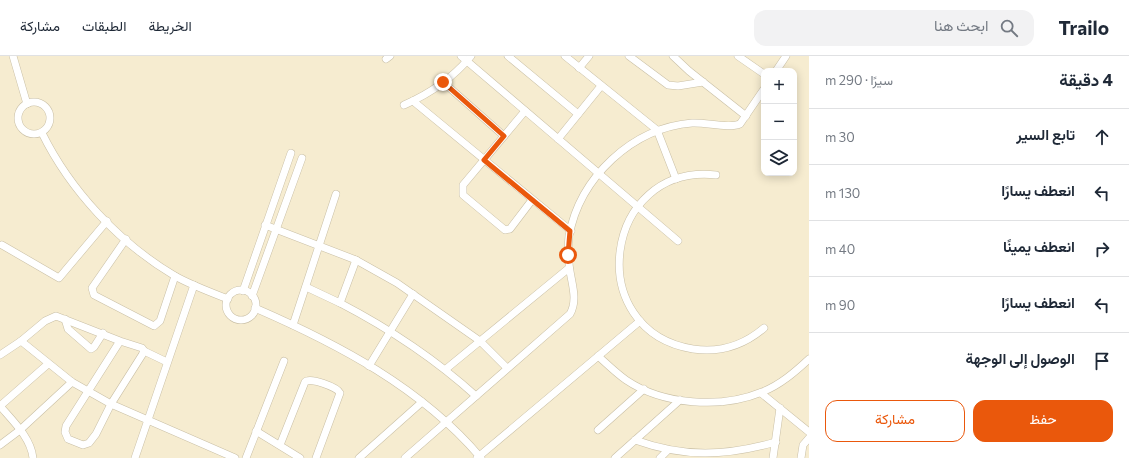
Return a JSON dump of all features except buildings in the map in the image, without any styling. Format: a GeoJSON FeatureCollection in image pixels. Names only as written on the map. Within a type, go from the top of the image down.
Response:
{"type":"FeatureCollection","features":[{"type":"Feature","properties":{"kind":"street"},"geometry":{"type":"LineString","coordinates":[[13,56],[27,104]]}},
{"type":"Feature","properties":{"kind":"street"},"geometry":{"type":"LineString","coordinates":[[508,56],[578,114]]}},
{"type":"Feature","properties":{"kind":"street"},"geometry":{"type":"LineString","coordinates":[[565,56],[657,130],[676,178]]}},
{"type":"Feature","properties":{"kind":"street"},"geometry":{"type":"LineString","coordinates":[[579,68],[590,56]]}},
{"type":"Feature","properties":{"kind":"street"},"geometry":{"type":"LineString","coordinates":[[629,56],[668,85],[678,86],[703,82]]}},
{"type":"Feature","properties":{"kind":"street"},"geometry":{"type":"LineString","coordinates":[[673,56],[746,116]]}},
{"type":"Feature","properties":{"kind":"street"},"geometry":{"type":"LineString","coordinates":[[738,56],[761,72]]}},
{"type":"Feature","properties":{"kind":"street"},"geometry":{"type":"LineString","coordinates":[[778,68],[786,56]]}},
{"type":"Feature","properties":{"kind":"street"},"geometry":{"type":"LineString","coordinates":[[404,105],[443,82],[466,58],[525,111],[678,241]]}},
{"type":"Feature","properties":{"kind":"street"},"geometry":{"type":"LineString","coordinates":[[443,82],[504,136]]}},
{"type":"Feature","properties":{"kind":"street"},"geometry":{"type":"LineString","coordinates":[[558,139],[601,86]]}},
{"type":"Feature","properties":{"kind":"street"},"geometry":{"type":"LineString","coordinates":[[405,458],[570,314],[575,300],[569,268],[568,246],[570,231],[579,206],[598,174],[628,146],[657,130],[693,123],[734,126],[742,122],[761,94]]}},
{"type":"Feature","properties":{"kind":"street"},"geometry":{"type":"LineString","coordinates":[[413,101],[570,231]]}},
{"type":"Feature","properties":{"kind":"street"},"geometry":{"type":"LineString","coordinates":[[38,103],[43,105],[50,113],[50,124],[42,133],[33,135],[28,133],[20,126],[18,116],[20,111],[27,104],[38,103]]}},
{"type":"Feature","properties":{"kind":"street"},"geometry":{"type":"LineString","coordinates":[[525,111],[463,185],[462,192],[504,229],[510,229],[532,200]]}},
{"type":"Feature","properties":{"kind":"street"},"geometry":{"type":"LineString","coordinates":[[42,133],[64,172],[107,221],[126,239],[154,262],[175,276],[228,299]]}},
{"type":"Feature","properties":{"kind":"street"},"geometry":{"type":"LineString","coordinates":[[242,291],[291,153]]}},
{"type":"Feature","properties":{"kind":"street"},"geometry":{"type":"LineString","coordinates":[[252,296],[242,291],[234,293],[228,299],[226,309],[232,317],[237,320],[242,320],[251,316],[255,308],[252,296],[302,158]]}},
{"type":"Feature","properties":{"kind":"street"},"geometry":{"type":"LineString","coordinates":[[716,175],[701,174],[676,178],[652,192],[638,207],[624,229],[620,245],[618,261],[619,277],[624,293],[640,321],[654,333],[668,341],[684,347],[700,350],[731,346],[752,337],[764,328]]}},
{"type":"Feature","properties":{"kind":"street"},"geometry":{"type":"LineString","coordinates":[[293,325],[336,194]]}},
{"type":"Feature","properties":{"kind":"street"},"geometry":{"type":"LineString","coordinates":[[2,245],[57,278],[60,278],[107,221]]}},
{"type":"Feature","properties":{"kind":"street"},"geometry":{"type":"LineString","coordinates":[[265,225],[356,260],[397,283],[480,341],[508,368]]}},
{"type":"Feature","properties":{"kind":"street"},"geometry":{"type":"LineString","coordinates":[[126,239],[92,288],[94,295],[154,326],[160,321],[175,276]]}},
{"type":"Feature","properties":{"kind":"street"},"geometry":{"type":"LineString","coordinates":[[340,303],[356,260]]}},
{"type":"Feature","properties":{"kind":"street"},"geometry":{"type":"LineString","coordinates":[[446,369],[569,268]]}},
{"type":"Feature","properties":{"kind":"street"},"geometry":{"type":"LineString","coordinates":[[135,458],[194,285]]}},
{"type":"Feature","properties":{"kind":"street"},"geometry":{"type":"LineString","coordinates":[[306,287],[340,303],[390,331],[446,369],[476,396]]}},
{"type":"Feature","properties":{"kind":"street"},"geometry":{"type":"LineString","coordinates":[[369,366],[413,294]]}},
{"type":"Feature","properties":{"kind":"street"},"geometry":{"type":"LineString","coordinates":[[255,308],[293,325],[369,366],[422,402],[446,423],[479,457],[640,321]]}},
{"type":"Feature","properties":{"kind":"street"},"geometry":{"type":"LineString","coordinates":[[0,355],[21,341],[51,317],[56,316],[103,333],[120,341],[136,345],[144,351],[167,362]]}},
{"type":"Feature","properties":{"kind":"street"},"geometry":{"type":"LineString","coordinates":[[65,319],[68,329],[90,350],[94,347],[103,333]]}},
{"type":"Feature","properties":{"kind":"street"},"geometry":{"type":"LineString","coordinates":[[21,341],[48,364],[88,392],[111,404],[149,419],[235,458]]}},
{"type":"Feature","properties":{"kind":"street"},"geometry":{"type":"LineString","coordinates":[[120,341],[66,426],[65,432],[68,439],[83,445],[89,443],[144,351]]}},
{"type":"Feature","properties":{"kind":"street"},"geometry":{"type":"LineString","coordinates":[[598,356],[627,380],[644,389],[661,396],[680,400],[707,402],[735,400],[762,393],[793,374],[809,359]]}},
{"type":"Feature","properties":{"kind":"street"},"geometry":{"type":"LineString","coordinates":[[246,458],[284,361]]}},
{"type":"Feature","properties":{"kind":"street"},"geometry":{"type":"LineString","coordinates":[[33,458],[33,453],[20,430],[0,406],[48,364]]}},
{"type":"Feature","properties":{"kind":"street"},"geometry":{"type":"LineString","coordinates":[[280,446],[305,382],[309,379],[337,389],[340,393],[316,458]]}},
{"type":"Feature","properties":{"kind":"street"},"geometry":{"type":"LineString","coordinates":[[0,446],[20,430],[72,382]]}},
{"type":"Feature","properties":{"kind":"street"},"geometry":{"type":"LineString","coordinates":[[598,430],[644,389]]}},
{"type":"Feature","properties":{"kind":"street"},"geometry":{"type":"LineString","coordinates":[[762,393],[809,432]]}},
{"type":"Feature","properties":{"kind":"street"},"geometry":{"type":"LineString","coordinates":[[615,458],[680,400]]}},
{"type":"Feature","properties":{"kind":"street"},"geometry":{"type":"LineString","coordinates":[[359,458],[422,402]]}},
{"type":"Feature","properties":{"kind":"street"},"geometry":{"type":"LineString","coordinates":[[774,458],[780,408]]}},
{"type":"Feature","properties":{"kind":"street"},"geometry":{"type":"LineString","coordinates":[[256,431],[300,458]]}},
{"type":"Feature","properties":{"kind":"street"},"geometry":{"type":"LineString","coordinates":[[801,458],[803,445],[809,438]]}},
{"type":"Feature","properties":{"kind":"street"},"geometry":{"type":"LineString","coordinates":[[635,440],[667,451],[701,457],[741,455],[776,442]]}},
{"type":"Feature","properties":{"kind":"street"},"geometry":{"type":"LineString","coordinates":[[660,458],[667,451]]}},
{"type":"Feature","properties":{"kind":"route"},"geometry":{"type":"LineString","coordinates":[[443,82],[504,136],[484,160],[570,231],[568,255]]}}]}
